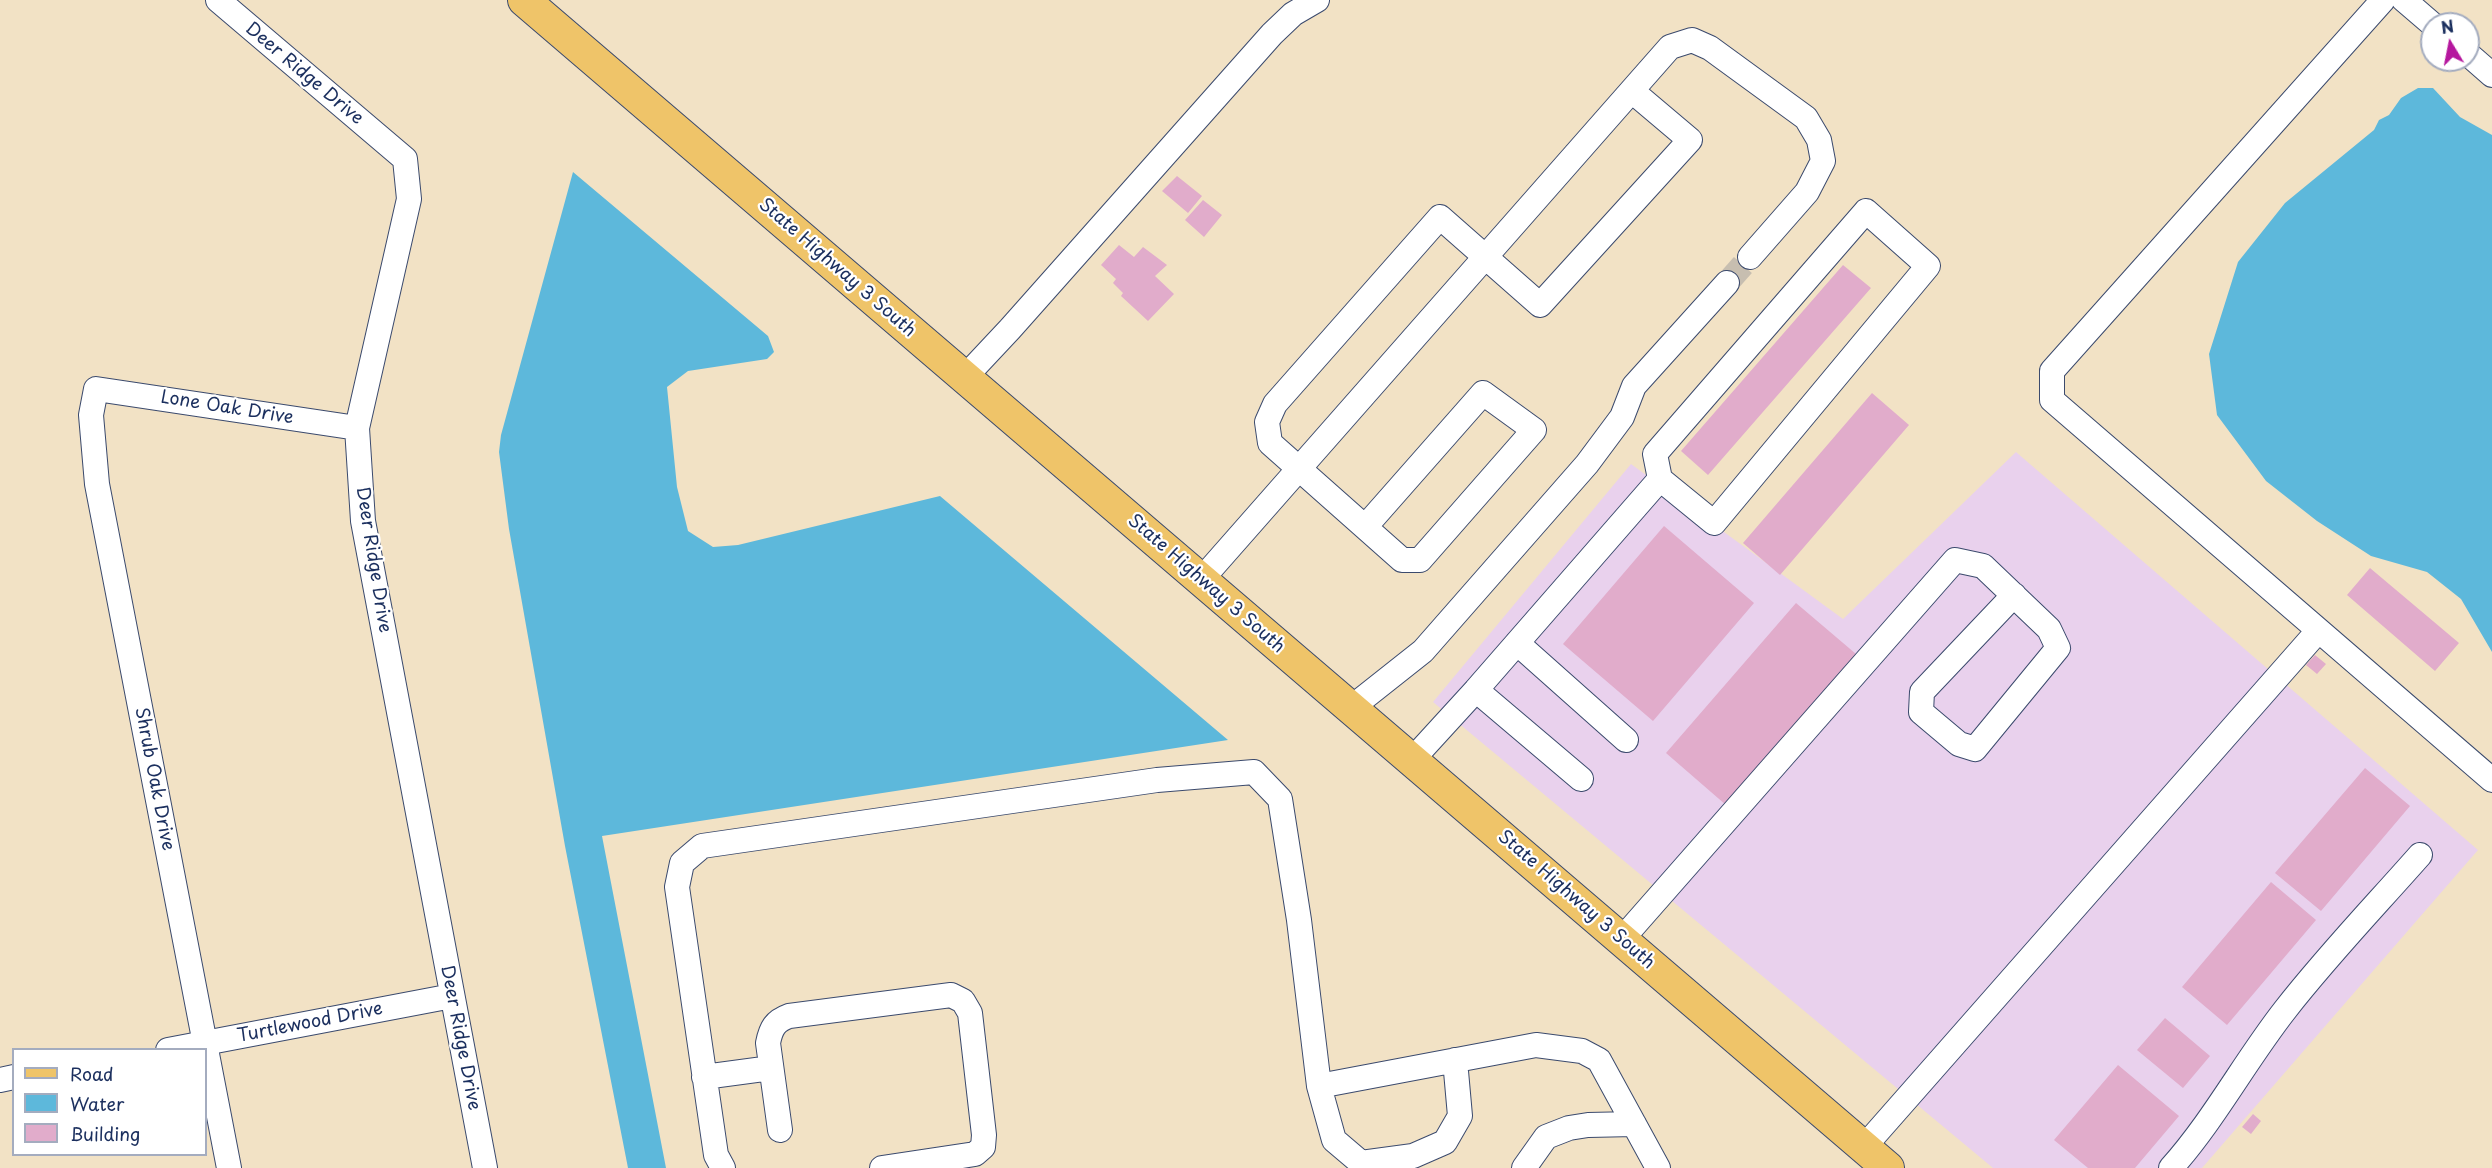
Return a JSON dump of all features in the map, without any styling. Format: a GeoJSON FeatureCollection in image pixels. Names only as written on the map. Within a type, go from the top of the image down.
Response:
{"type":"FeatureCollection","features":[{"type":"Feature","properties":{"kind":"main road","name":"State Highway 3 South"},"geometry":{"type":"LineString","coordinates":[[524,0],[1888,1168]]}},
{"type":"Feature","properties":{"kind":"street","name":"Deer Ridge Drive"},"geometry":{"type":"LineString","coordinates":[[218,0],[405,159],[410,199],[357,428],[363,521],[485,1168]]}},
{"type":"Feature","properties":{"kind":"street"},"geometry":{"type":"LineString","coordinates":[[965,377],[1272,34],[1293,14],[1317,0]]}},
{"type":"Feature","properties":{"kind":"street"},"geometry":{"type":"LineString","coordinates":[[2383,0],[2052,371],[2052,400],[2492,780]]}},
{"type":"Feature","properties":{"kind":"street"},"geometry":{"type":"LineString","coordinates":[[2404,0],[2420,14]]}},
{"type":"Feature","properties":{"kind":"street"},"geometry":{"type":"LineString","coordinates":[[1201,580],[1670,47],[1692,40],[1710,48],[1806,118],[1819,140],[1823,161],[1807,192],[1750,257]]}},
{"type":"Feature","properties":{"kind":"street"},"geometry":{"type":"LineString","coordinates":[[2480,64],[2492,75]]}},
{"type":"Feature","properties":{"kind":"street"},"geometry":{"type":"LineString","coordinates":[[1365,527],[1483,393],[1534,430],[1420,560],[1402,560],[1270,443],[1267,422],[1275,404],[1440,217],[1540,305],[1690,140],[1632,91]]}},
{"type":"Feature","properties":{"kind":"street"},"geometry":{"type":"LineString","coordinates":[[1866,211],[1928,266],[1713,523],[1660,479],[1655,454],[1866,211]]}},
{"type":"Feature","properties":{"kind":"street"},"geometry":{"type":"LineString","coordinates":[[1351,708],[1423,651],[1587,464],[1622,417],[1634,386],[1727,284]]}},
{"type":"Feature","properties":{"kind":"street","name":"Lone Oak Drive"},"geometry":{"type":"LineString","coordinates":[[96,389],[357,428]]}},
{"type":"Feature","properties":{"kind":"street","name":"Shrub Oak Drive"},"geometry":{"type":"LineString","coordinates":[[96,389],[91,416],[97,484],[206,1048]]}},
{"type":"Feature","properties":{"kind":"street"},"geometry":{"type":"LineString","coordinates":[[1412,760],[1660,479]]}},
{"type":"Feature","properties":{"kind":"street"},"geometry":{"type":"LineString","coordinates":[[1622,939],[1955,560],[1983,566],[2014,595],[2049,629],[2058,648],[1975,749],[1959,744],[1921,712],[1922,692],[2014,595]]}},
{"type":"Feature","properties":{"kind":"street"},"geometry":{"type":"LineString","coordinates":[[1864,1147],[2318,631]]}},
{"type":"Feature","properties":{"kind":"street"},"geometry":{"type":"LineString","coordinates":[[1517,643],[1626,740]]}},
{"type":"Feature","properties":{"kind":"street"},"geometry":{"type":"LineString","coordinates":[[1476,690],[1581,779]]}},
{"type":"Feature","properties":{"kind":"street"},"geometry":{"type":"LineString","coordinates":[[723,1168],[716,1155],[677,887],[682,863],[702,846],[1157,780],[1254,772],[1280,799],[1299,920],[1319,1086],[1334,1140],[1361,1163],[1413,1156],[1445,1142],[1460,1116],[1455,1060]]}},
{"type":"Feature","properties":{"kind":"street"},"geometry":{"type":"LineString","coordinates":[[2171,1168],[2193,1143],[2233,1081],[2286,1009],[2420,855]]}},
{"type":"Feature","properties":{"kind":"street"},"geometry":{"type":"LineString","coordinates":[[780,1130],[768,1043],[770,1030],[778,1020],[789,1016],[951,995],[963,1001],[970,1013],[984,1135],[983,1147],[975,1154],[882,1168]]}},
{"type":"Feature","properties":{"kind":"street","name":"Turtlewood Drive"},"geometry":{"type":"LineString","coordinates":[[177,1048],[452,996]]}},
{"type":"Feature","properties":{"kind":"street"},"geometry":{"type":"LineString","coordinates":[[1319,1086],[1536,1045],[1582,1051],[1599,1060],[1658,1168]]}},
{"type":"Feature","properties":{"kind":"street","name":"Shrub Oak Drive"},"geometry":{"type":"LineString","coordinates":[[207,1052],[229,1168]]}},
{"type":"Feature","properties":{"kind":"street"},"geometry":{"type":"LineString","coordinates":[[704,1077],[771,1068]]}},
{"type":"Feature","properties":{"kind":"street"},"geometry":{"type":"LineString","coordinates":[[1524,1168],[1546,1137],[1561,1131],[1588,1125],[1634,1124]]}},
{"type":"Feature","properties":{"kind":"shaded area"},"geometry":{"type":"Polygon","coordinates":[[[2016,452],[2478,850],[2202,1168],[1993,1168],[1433,702],[1631,464],[1843,619],[2016,452]]]}},
{"type":"Feature","properties":{"kind":"water"},"geometry":{"type":"Polygon","coordinates":[[[2418,88],[2433,88],[2460,117],[2492,135],[2492,652],[2461,599],[2427,572],[2371,556],[2317,521],[2266,481],[2217,415],[2209,354],[2238,262],[2285,203],[2374,130],[2379,120],[2389,115],[2401,98],[2418,88]]]}},
{"type":"Feature","properties":{"kind":"water"},"geometry":{"type":"Polygon","coordinates":[[[573,172],[768,336],[774,352],[767,359],[688,371],[667,387],[677,487],[688,531],[713,547],[738,545],[940,496],[1228,740],[602,836],[666,1168],[628,1168],[565,846],[509,529],[499,452],[501,435],[573,172]]]}},
{"type":"Feature","properties":{"kind":"building"},"geometry":{"type":"Polygon","coordinates":[[[1177,176],[1202,196],[1188,213],[1162,191],[1177,176]]]}},
{"type":"Feature","properties":{"kind":"building"},"geometry":{"type":"Polygon","coordinates":[[[1203,200],[1222,215],[1204,237],[1185,220],[1203,200]]]}},
{"type":"Feature","properties":{"kind":"building"},"geometry":{"type":"Polygon","coordinates":[[[1119,245],[1134,257],[1143,247],[1167,265],[1155,276],[1174,294],[1148,321],[1121,296],[1123,293],[1113,283],[1116,279],[1101,265],[1119,245]]]}},
{"type":"Feature","properties":{"kind":"building"},"geometry":{"type":"Polygon","coordinates":[[[1843,265],[1871,288],[1708,475],[1681,451],[1843,265]]]}},
{"type":"Feature","properties":{"kind":"building"},"geometry":{"type":"Polygon","coordinates":[[[1872,393],[1909,425],[1780,575],[1743,543],[1872,393]]]}},
{"type":"Feature","properties":{"kind":"building"},"geometry":{"type":"Polygon","coordinates":[[[1664,526],[1754,603],[1653,721],[1563,644],[1664,526]]]}},
{"type":"Feature","properties":{"kind":"building"},"geometry":{"type":"Polygon","coordinates":[[[2370,568],[2459,643],[2435,671],[2347,595],[2370,568]]]}},
{"type":"Feature","properties":{"kind":"building"},"geometry":{"type":"Polygon","coordinates":[[[1796,603],[1856,654],[1726,805],[1666,753],[1796,603]]]}},
{"type":"Feature","properties":{"kind":"building"},"geometry":{"type":"Polygon","coordinates":[[[2315,655],[2326,664],[2317,674],[2306,665],[2315,655]]]}},
{"type":"Feature","properties":{"kind":"building"},"geometry":{"type":"Polygon","coordinates":[[[2365,768],[2410,806],[2321,911],[2275,873],[2365,768]]]}},
{"type":"Feature","properties":{"kind":"building"},"geometry":{"type":"Polygon","coordinates":[[[2271,882],[2316,920],[2227,1025],[2182,987],[2271,882]]]}},
{"type":"Feature","properties":{"kind":"building"},"geometry":{"type":"Polygon","coordinates":[[[2165,1018],[2210,1056],[2183,1088],[2137,1050],[2165,1018]]]}},
{"type":"Feature","properties":{"kind":"building"},"geometry":{"type":"Polygon","coordinates":[[[2118,1065],[2179,1116],[2135,1168],[2088,1168],[2054,1140],[2118,1065]]]}},
{"type":"Feature","properties":{"kind":"building"},"geometry":{"type":"Polygon","coordinates":[[[2253,1114],[2261,1121],[2251,1134],[2242,1127],[2253,1114]]]}},
{"type":"Feature","properties":{"kind":"tunnel"},"geometry":{"type":"LineString","coordinates":[[1727,283],[1750,257]]}}]}
